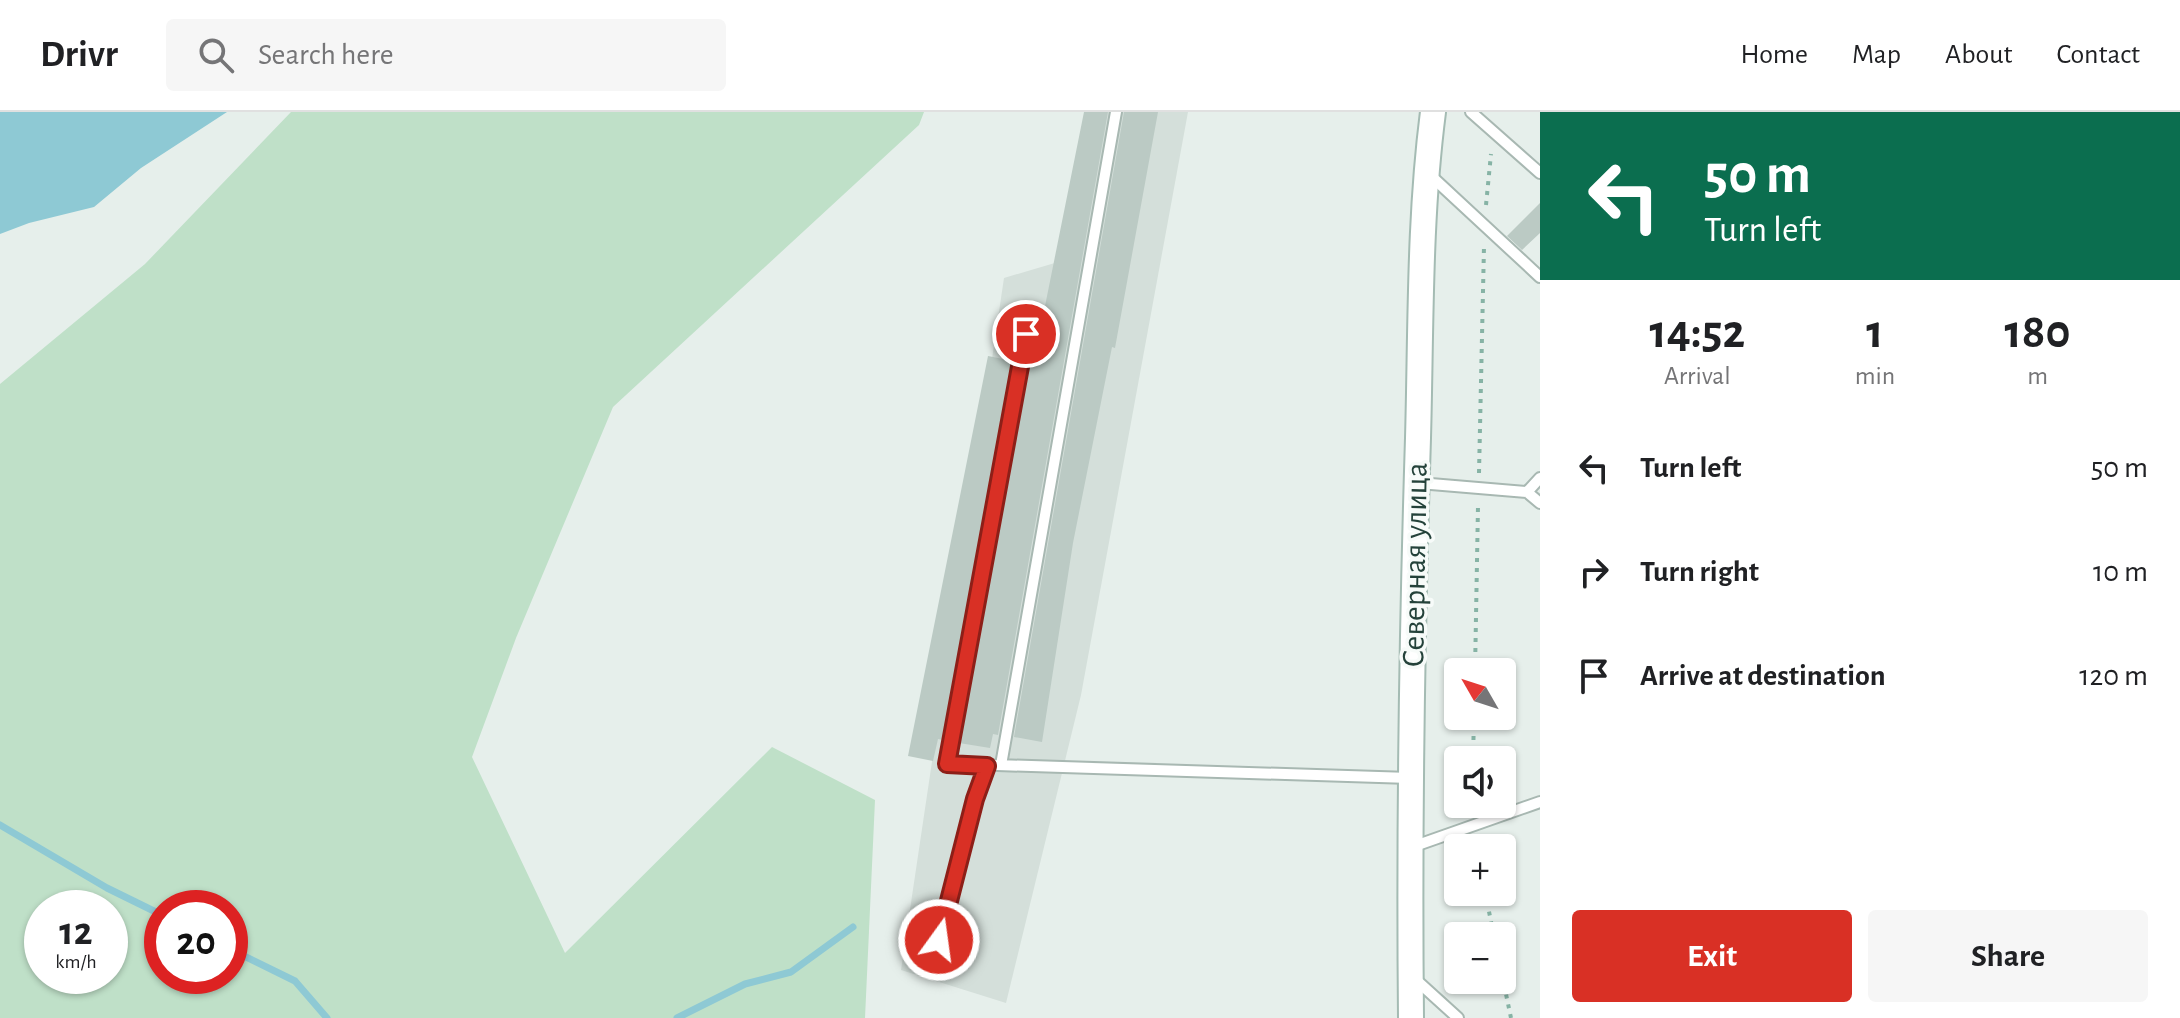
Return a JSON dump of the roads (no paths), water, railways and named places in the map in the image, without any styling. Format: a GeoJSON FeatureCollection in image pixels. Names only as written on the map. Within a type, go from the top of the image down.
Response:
{"type":"FeatureCollection","features":[{"type":"Feature","properties":{"kind":"street","name":"Северная улица"},"geometry":{"type":"LineString","coordinates":[[1411,1018],[1410,778],[1417,483],[1425,170],[1433,112]]}},
{"type":"Feature","properties":{"kind":"lane"},"geometry":{"type":"LineString","coordinates":[[1001,765],[1116,112]]}},
{"type":"Feature","properties":{"kind":"lane"},"geometry":{"type":"LineString","coordinates":[[1471,112],[1540,173]]}},
{"type":"Feature","properties":{"kind":"lane"},"geometry":{"type":"LineString","coordinates":[[1425,170],[1540,277]]}},
{"type":"Feature","properties":{"kind":"lane"},"geometry":{"type":"LineString","coordinates":[[1026,334],[947,764],[1410,778]]}},
{"type":"Feature","properties":{"kind":"lane"},"geometry":{"type":"LineString","coordinates":[[1527,492],[1540,478]]}},
{"type":"Feature","properties":{"kind":"lane"},"geometry":{"type":"LineString","coordinates":[[1417,483],[1527,492],[1540,503]]}},
{"type":"Feature","properties":{"kind":"lane"},"geometry":{"type":"LineString","coordinates":[[932,968],[975,799],[987,766]]}},
{"type":"Feature","properties":{"kind":"lane"},"geometry":{"type":"LineString","coordinates":[[1410,848],[1540,802]]}},
{"type":"Feature","properties":{"kind":"lane"},"geometry":{"type":"LineString","coordinates":[[1411,975],[1458,1018]]}},
{"type":"Feature","properties":{"kind":"water"},"geometry":{"type":"Polygon","coordinates":[[[0,112],[227,112],[141,168],[94,207],[29,223],[0,234],[0,112]]]}},
{"type":"Feature","properties":{"kind":"waterway"},"geometry":{"type":"LineString","coordinates":[[0,825],[144,906]]}},
{"type":"Feature","properties":{"kind":"waterway"},"geometry":{"type":"LineString","coordinates":[[677,1018],[745,984],[791,972],[853,927]]}},
{"type":"Feature","properties":{"kind":"waterway"},"geometry":{"type":"LineString","coordinates":[[248,958],[295,981],[327,1018]]}}]}
